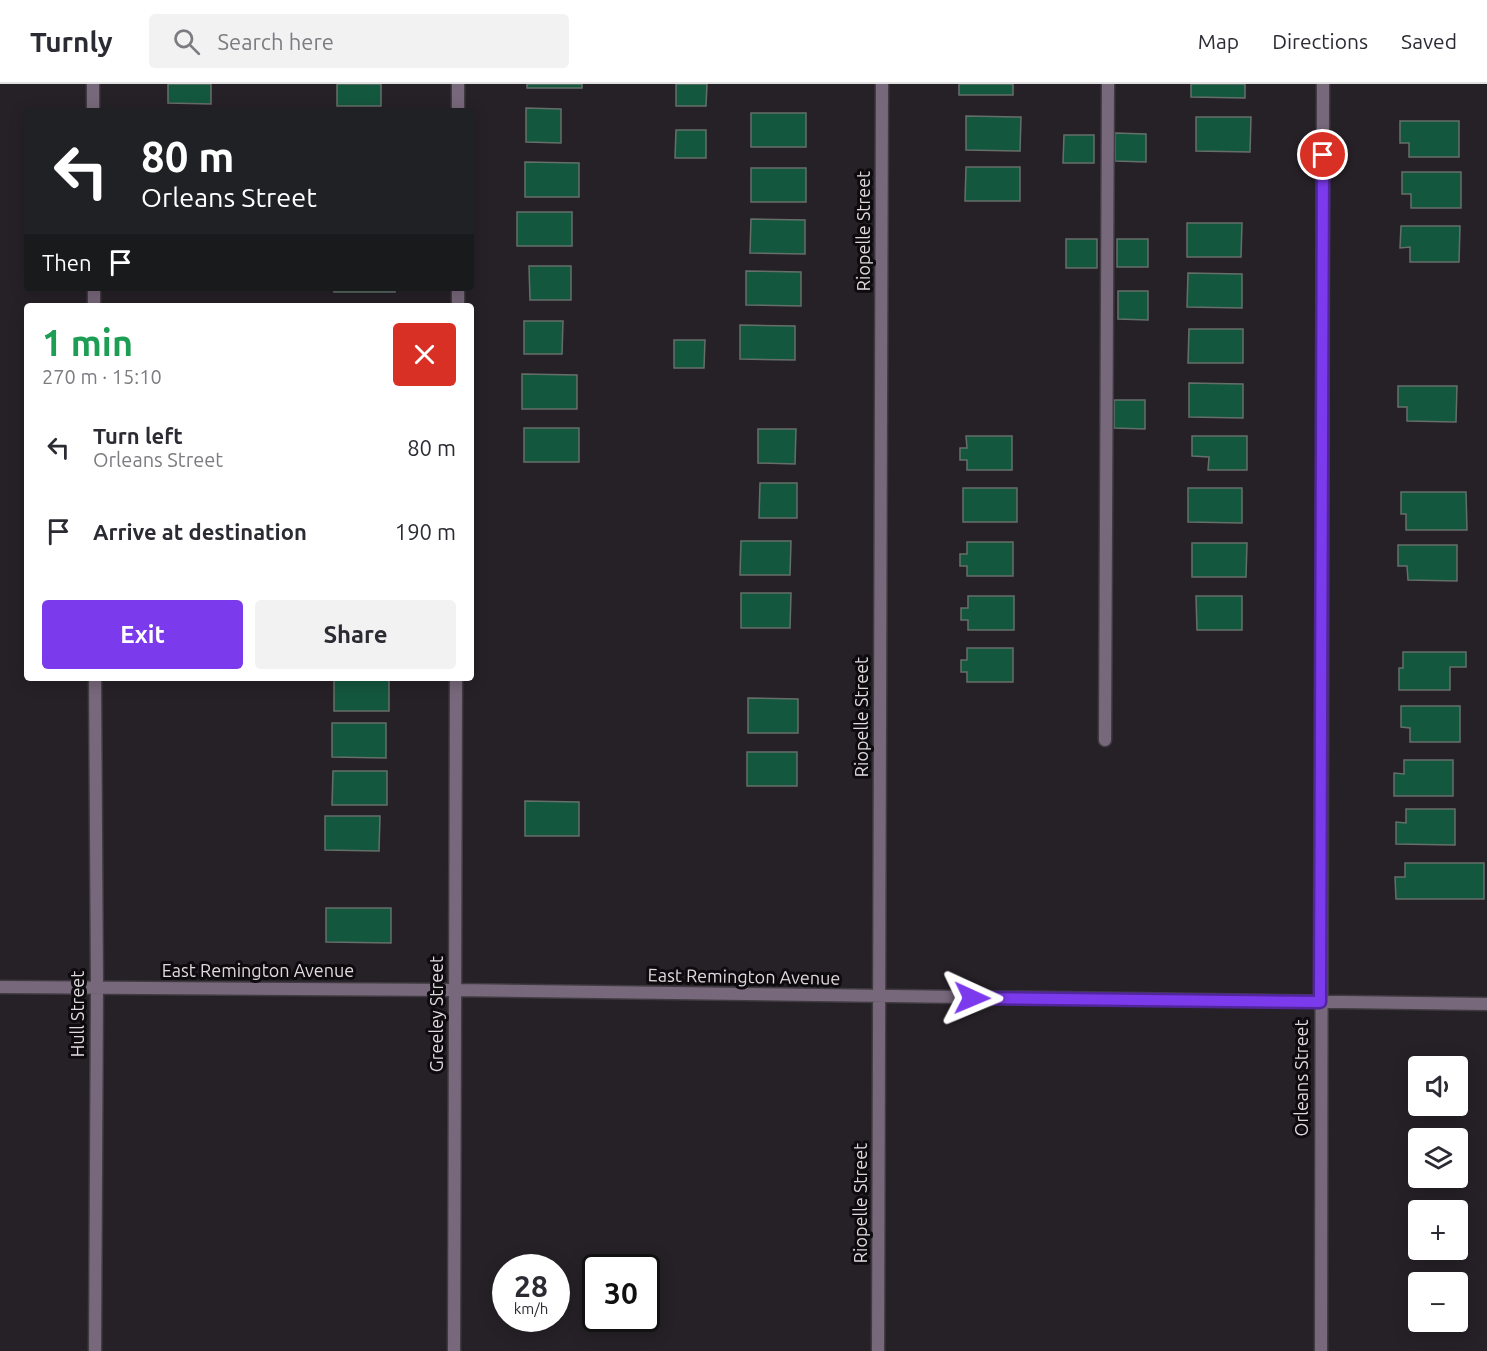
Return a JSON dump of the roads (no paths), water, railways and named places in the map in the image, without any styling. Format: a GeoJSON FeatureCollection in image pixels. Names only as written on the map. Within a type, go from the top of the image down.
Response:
{"type":"FeatureCollection","features":[{"type":"Feature","properties":{"kind":"street"},"geometry":{"type":"LineString","coordinates":[[93,84],[93,108]]}},
{"type":"Feature","properties":{"kind":"street"},"geometry":{"type":"LineString","coordinates":[[458,84],[458,108]]}},
{"type":"Feature","properties":{"kind":"street","name":"Riopelle Street"},"geometry":{"type":"LineString","coordinates":[[878,1351],[882,84]]}},
{"type":"Feature","properties":{"kind":"street"},"geometry":{"type":"LineString","coordinates":[[1105,740],[1108,84]]}},
{"type":"Feature","properties":{"kind":"street","name":"Orleans Street"},"geometry":{"type":"LineString","coordinates":[[1321,1351],[1323,84]]}},
{"type":"Feature","properties":{"kind":"street","name":"Hull Street"},"geometry":{"type":"LineString","coordinates":[[95,681],[97,988],[95,1351]]}},
{"type":"Feature","properties":{"kind":"street","name":"Greeley Street"},"geometry":{"type":"LineString","coordinates":[[454,1351],[456,681]]}},
{"type":"Feature","properties":{"kind":"street","name":"East Remington Avenue"},"geometry":{"type":"LineString","coordinates":[[0,987],[455,990],[1487,1004]]}}]}
